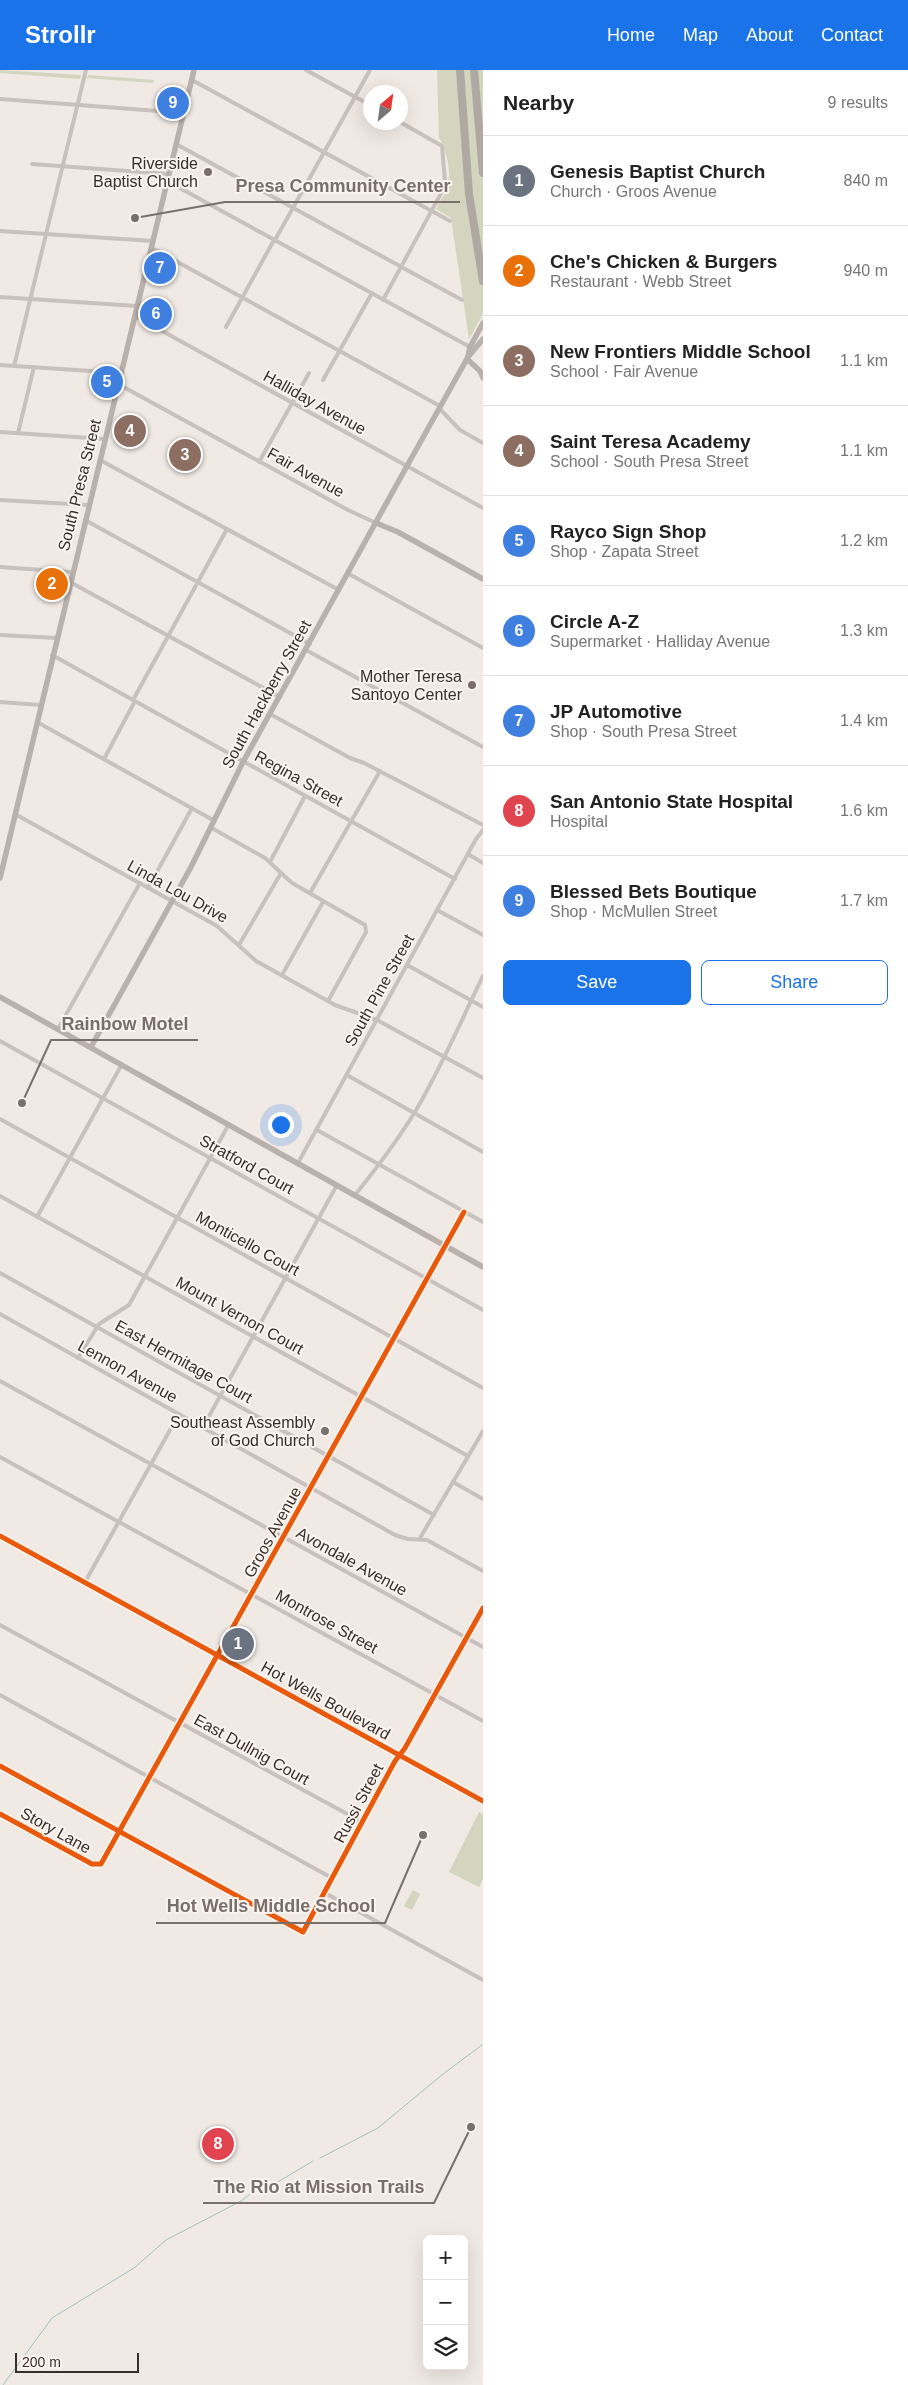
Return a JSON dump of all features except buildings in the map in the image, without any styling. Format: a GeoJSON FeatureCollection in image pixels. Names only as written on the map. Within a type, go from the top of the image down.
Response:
{"type":"FeatureCollection","features":[{"type":"Feature","properties":{"kind":"highway"},"geometry":{"type":"LineString","coordinates":[[460,70],[469,194],[483,281]]}},
{"type":"Feature","properties":{"kind":"highway"},"geometry":{"type":"LineString","coordinates":[[474,70],[483,173]]}},
{"type":"Feature","properties":{"kind":"main road","name":"South Presa Street"},"geometry":{"type":"LineString","coordinates":[[0,878],[88,505],[194,70]]}},
{"type":"Feature","properties":{"kind":"main road","name":"South Hackberry Street"},"geometry":{"type":"LineString","coordinates":[[91,1047],[172,901],[270,714],[473,349],[483,323]]}},
{"type":"Feature","properties":{"kind":"main road","name":"South Hackberry Street"},"geometry":{"type":"LineString","coordinates":[[473,349],[483,339]]}},
{"type":"Feature","properties":{"kind":"main road"},"geometry":{"type":"LineString","coordinates":[[468,358],[480,371],[483,378]]}},
{"type":"Feature","properties":{"kind":"main road","name":"Fair Avenue"},"geometry":{"type":"LineString","coordinates":[[376,523],[398,532],[483,579]]}},
{"type":"Feature","properties":{"kind":"main road"},"geometry":{"type":"LineString","coordinates":[[0,997],[483,1267]]}},
{"type":"Feature","properties":{"kind":"street"},"geometry":{"type":"LineString","coordinates":[[14,366],[86,70]]}},
{"type":"Feature","properties":{"kind":"street"},"geometry":{"type":"LineString","coordinates":[[306,70],[363,101]]}},
{"type":"Feature","properties":{"kind":"street"},"geometry":{"type":"LineString","coordinates":[[226,327],[370,70]]}},
{"type":"Feature","properties":{"kind":"street"},"geometry":{"type":"LineString","coordinates":[[192,80],[450,221]]}},
{"type":"Feature","properties":{"kind":"street"},"geometry":{"type":"LineString","coordinates":[[0,99],[184,113]]}},
{"type":"Feature","properties":{"kind":"street"},"geometry":{"type":"LineString","coordinates":[[383,300],[445,186],[442,146],[408,127]]}},
{"type":"Feature","properties":{"kind":"street"},"geometry":{"type":"LineString","coordinates":[[176,144],[462,300]]}},
{"type":"Feature","properties":{"kind":"street"},"geometry":{"type":"LineString","coordinates":[[32,164],[169,174]]}},
{"type":"Feature","properties":{"kind":"street"},"geometry":{"type":"LineString","coordinates":[[167,181],[473,349]]}},
{"type":"Feature","properties":{"kind":"street"},"geometry":{"type":"LineString","coordinates":[[0,230],[153,241]]}},
{"type":"Feature","properties":{"kind":"street"},"geometry":{"type":"LineString","coordinates":[[152,248],[440,407],[460,430],[483,443]]}},
{"type":"Feature","properties":{"kind":"street"},"geometry":{"type":"LineString","coordinates":[[323,380],[372,294]]}},
{"type":"Feature","properties":{"kind":"street"},"geometry":{"type":"LineString","coordinates":[[0,298],[138,306]]}},
{"type":"Feature","properties":{"kind":"street","name":"Halliday Avenue"},"geometry":{"type":"LineString","coordinates":[[135,316],[483,508]]}},
{"type":"Feature","properties":{"kind":"street"},"geometry":{"type":"LineString","coordinates":[[0,365],[121,373]]}},
{"type":"Feature","properties":{"kind":"street"},"geometry":{"type":"LineString","coordinates":[[18,433],[34,367]]}},
{"type":"Feature","properties":{"kind":"street"},"geometry":{"type":"LineString","coordinates":[[260,462],[309,372]]}},
{"type":"Feature","properties":{"kind":"street","name":"Fair Avenue"},"geometry":{"type":"LineString","coordinates":[[118,384],[348,510],[376,523]]}},
{"type":"Feature","properties":{"kind":"street"},"geometry":{"type":"LineString","coordinates":[[0,432],[105,438]]}},
{"type":"Feature","properties":{"kind":"street"},"geometry":{"type":"LineString","coordinates":[[100,460],[340,591]]}},
{"type":"Feature","properties":{"kind":"street"},"geometry":{"type":"LineString","coordinates":[[0,500],[88,505]]}},
{"type":"Feature","properties":{"kind":"street"},"geometry":{"type":"LineString","coordinates":[[85,520],[310,644]]}},
{"type":"Feature","properties":{"kind":"street"},"geometry":{"type":"LineString","coordinates":[[104,759],[168,636],[228,529]]}},
{"type":"Feature","properties":{"kind":"street"},"geometry":{"type":"LineString","coordinates":[[0,567],[72,572]]}},
{"type":"Feature","properties":{"kind":"street"},"geometry":{"type":"LineString","coordinates":[[349,574],[483,648]]}},
{"type":"Feature","properties":{"kind":"street"},"geometry":{"type":"LineString","coordinates":[[70,582],[280,697]]}},
{"type":"Feature","properties":{"kind":"street"},"geometry":{"type":"LineString","coordinates":[[0,635],[57,638]]}},
{"type":"Feature","properties":{"kind":"street"},"geometry":{"type":"LineString","coordinates":[[306,650],[483,747]]}},
{"type":"Feature","properties":{"kind":"street","name":"Regina Street"},"geometry":{"type":"LineString","coordinates":[[52,655],[455,879]]}},
{"type":"Feature","properties":{"kind":"street"},"geometry":{"type":"LineString","coordinates":[[0,702],[41,705]]}},
{"type":"Feature","properties":{"kind":"street"},"geometry":{"type":"LineString","coordinates":[[270,714],[350,758],[380,771],[483,825]]}},
{"type":"Feature","properties":{"kind":"street"},"geometry":{"type":"LineString","coordinates":[[37,722],[213,820]]}},
{"type":"Feature","properties":{"kind":"street"},"geometry":{"type":"LineString","coordinates":[[310,893],[380,771]]}},
{"type":"Feature","properties":{"kind":"street"},"geometry":{"type":"LineString","coordinates":[[270,862],[304,796]]}},
{"type":"Feature","properties":{"kind":"street"},"geometry":{"type":"LineString","coordinates":[[148,888],[192,808]]}},
{"type":"Feature","properties":{"kind":"street","name":"Linda Lou Drive"},"geometry":{"type":"LineString","coordinates":[[15,814],[222,929],[256,961],[328,1001],[377,1020],[483,1078]]}},
{"type":"Feature","properties":{"kind":"street"},"geometry":{"type":"LineString","coordinates":[[210,826],[270,862],[281,874],[323,902],[363,923],[366,932],[328,1001]]}},
{"type":"Feature","properties":{"kind":"street","name":"South Pine Street"},"geometry":{"type":"LineString","coordinates":[[298,1163],[483,830]]}},
{"type":"Feature","properties":{"kind":"street"},"geometry":{"type":"LineString","coordinates":[[468,854],[483,863]]}},
{"type":"Feature","properties":{"kind":"street"},"geometry":{"type":"LineString","coordinates":[[239,945],[281,874]]}},
{"type":"Feature","properties":{"kind":"street"},"geometry":{"type":"LineString","coordinates":[[58,1029],[140,883]]}},
{"type":"Feature","properties":{"kind":"street"},"geometry":{"type":"LineString","coordinates":[[282,975],[323,902]]}},
{"type":"Feature","properties":{"kind":"street"},"geometry":{"type":"LineString","coordinates":[[438,910],[483,935]]}},
{"type":"Feature","properties":{"kind":"street"},"geometry":{"type":"LineString","coordinates":[[407,965],[483,1007]]}},
{"type":"Feature","properties":{"kind":"street"},"geometry":{"type":"LineString","coordinates":[[354,1195],[379,1165],[414,1113],[444,1057],[483,976]]}},
{"type":"Feature","properties":{"kind":"street","name":"Stratford Court"},"geometry":{"type":"LineString","coordinates":[[0,1041],[483,1310]]}},
{"type":"Feature","properties":{"kind":"street"},"geometry":{"type":"LineString","coordinates":[[37,1217],[122,1064]]}},
{"type":"Feature","properties":{"kind":"street"},"geometry":{"type":"LineString","coordinates":[[347,1075],[483,1152]]}},
{"type":"Feature","properties":{"kind":"street","name":"Monticello Court"},"geometry":{"type":"LineString","coordinates":[[0,1119],[483,1388]]}},
{"type":"Feature","properties":{"kind":"street"},"geometry":{"type":"LineString","coordinates":[[78,1358],[102,1321],[126,1309],[146,1277],[229,1124]]}},
{"type":"Feature","properties":{"kind":"street"},"geometry":{"type":"LineString","coordinates":[[317,1130],[483,1222]]}},
{"type":"Feature","properties":{"kind":"street"},"geometry":{"type":"LineString","coordinates":[[203,1427],[337,1184]]}},
{"type":"Feature","properties":{"kind":"street","name":"Mount Vernon Court"},"geometry":{"type":"LineString","coordinates":[[0,1196],[468,1456]]}},
{"type":"Feature","properties":{"kind":"street","name":"Groos Avenue"},"geometry":{"type":"LineString","coordinates":[[100,1864],[464,1212]]}},
{"type":"Feature","properties":{"kind":"street","name":"East Hermitage Court"},"geometry":{"type":"LineString","coordinates":[[0,1273],[434,1515]]}},
{"type":"Feature","properties":{"kind":"street","name":"Lennon Avenue"},"geometry":{"type":"LineString","coordinates":[[0,1314],[399,1537],[427,1540],[483,1571]]}},
{"type":"Feature","properties":{"kind":"street","name":"Avondale Avenue"},"geometry":{"type":"LineString","coordinates":[[0,1381],[483,1647]]}},
{"type":"Feature","properties":{"kind":"street"},"geometry":{"type":"LineString","coordinates":[[85,1582],[179,1414]]}},
{"type":"Feature","properties":{"kind":"street"},"geometry":{"type":"LineString","coordinates":[[420,1538],[483,1431]]}},
{"type":"Feature","properties":{"kind":"street","name":"Montrose Street"},"geometry":{"type":"LineString","coordinates":[[0,1456],[483,1721]]}},
{"type":"Feature","properties":{"kind":"street"},"geometry":{"type":"LineString","coordinates":[[453,1482],[483,1500]]}},
{"type":"Feature","properties":{"kind":"street","name":"Hot Wells Boulevard"},"geometry":{"type":"LineString","coordinates":[[0,1536],[483,1801]]}},
{"type":"Feature","properties":{"kind":"street","name":"Russi Street"},"geometry":{"type":"LineString","coordinates":[[119,1832],[303,1932],[362,1822],[483,1608]]}},
{"type":"Feature","properties":{"kind":"street","name":"East Dullnig Court"},"geometry":{"type":"LineString","coordinates":[[0,1625],[362,1822]]}},
{"type":"Feature","properties":{"kind":"street"},"geometry":{"type":"LineString","coordinates":[[0,1695],[332,1878]]}},
{"type":"Feature","properties":{"kind":"street"},"geometry":{"type":"LineString","coordinates":[[0,1766],[119,1832]]}},
{"type":"Feature","properties":{"kind":"street","name":"Story Lane"},"geometry":{"type":"LineString","coordinates":[[0,1814],[92,1864],[100,1864]]}},
{"type":"Feature","properties":{"kind":"street"},"geometry":{"type":"LineString","coordinates":[[325,1893],[483,1980]]}},
{"type":"Feature","properties":{"kind":"green space"},"geometry":{"type":"Polygon","coordinates":[[[0,70],[81,75],[80,79],[0,73],[0,70]]]}},
{"type":"Feature","properties":{"kind":"green space"},"geometry":{"type":"Polygon","coordinates":[[[437,70],[483,70],[483,314],[469,339],[451,218],[436,209],[447,188],[449,176],[446,155],[439,138],[437,70]]]}},
{"type":"Feature","properties":{"kind":"green space"},"geometry":{"type":"Polygon","coordinates":[[[88,75],[154,80],[153,83],[87,78],[88,75]]]}},
{"type":"Feature","properties":{"kind":"green space"},"geometry":{"type":"Polygon","coordinates":[[[479,1812],[483,1814],[483,1879],[479,1887],[449,1872],[479,1812]]]}},
{"type":"Feature","properties":{"kind":"green space"},"geometry":{"type":"Polygon","coordinates":[[[413,1890],[420,1894],[412,1910],[404,1906],[413,1890]]]}},
{"type":"Feature","properties":{"kind":"waterway"},"geometry":{"type":"LineString","coordinates":[[320,2158],[378,2128],[443,2074],[482,2045]]}},
{"type":"Feature","properties":{"kind":"waterway"},"geometry":{"type":"LineString","coordinates":[[3,2385],[52,2318],[134,2268],[166,2240],[241,2201],[253,2192],[271,2186],[313,2161]]}},
{"type":"Feature","properties":{"kind":"cycle path"},"geometry":{"type":"LineString","coordinates":[[0,1814],[92,1864],[101,1864],[464,1212]]}},
{"type":"Feature","properties":{"kind":"cycle path"},"geometry":{"type":"LineString","coordinates":[[0,1536],[483,1801]]}},
{"type":"Feature","properties":{"kind":"cycle path"},"geometry":{"type":"LineString","coordinates":[[0,1766],[303,1932],[395,1761],[405,1748],[483,1608]]}},
{"type":"Feature","properties":{"kind":"place","name":"Blessed Bets Boutique"},"geometry":{"type":"Point","coordinates":[173,103]}},
{"type":"Feature","properties":{"kind":"place","name":"Riverside Baptist Church"},"geometry":{"type":"Point","coordinates":[208,172]}},
{"type":"Feature","properties":{"kind":"place","name":"Presa Community Center"},"geometry":{"type":"Point","coordinates":[135,218]}},
{"type":"Feature","properties":{"kind":"place","name":"JP Automotive"},"geometry":{"type":"Point","coordinates":[160,268]}},
{"type":"Feature","properties":{"kind":"place","name":"Circle A-Z"},"geometry":{"type":"Point","coordinates":[156,314]}},
{"type":"Feature","properties":{"kind":"place","name":"Rayco Sign Shop"},"geometry":{"type":"Point","coordinates":[107,382]}},
{"type":"Feature","properties":{"kind":"place","name":"Saint Teresa Academy"},"geometry":{"type":"Point","coordinates":[130,431]}},
{"type":"Feature","properties":{"kind":"place","name":"New Frontiers Middle School"},"geometry":{"type":"Point","coordinates":[185,455]}},
{"type":"Feature","properties":{"kind":"place","name":"Che's Chicken & Burgers"},"geometry":{"type":"Point","coordinates":[52,584]}},
{"type":"Feature","properties":{"kind":"place","name":"Mother Teresa Santoyo Center"},"geometry":{"type":"Point","coordinates":[472,685]}},
{"type":"Feature","properties":{"kind":"place","name":"Rainbow Motel"},"geometry":{"type":"Point","coordinates":[22,1103]}},
{"type":"Feature","properties":{"kind":"place","name":"Southeast Assembly of God Church"},"geometry":{"type":"Point","coordinates":[325,1431]}},
{"type":"Feature","properties":{"kind":"place","name":"Genesis Baptist Church"},"geometry":{"type":"Point","coordinates":[238,1644]}},
{"type":"Feature","properties":{"kind":"place","name":"Hot Wells Middle School"},"geometry":{"type":"Point","coordinates":[423,1835]}},
{"type":"Feature","properties":{"kind":"place","name":"The Rio at Mission Trails"},"geometry":{"type":"Point","coordinates":[471,2127]}},
{"type":"Feature","properties":{"kind":"place","name":"San Antonio State Hospital"},"geometry":{"type":"Point","coordinates":[218,2144]}}]}
